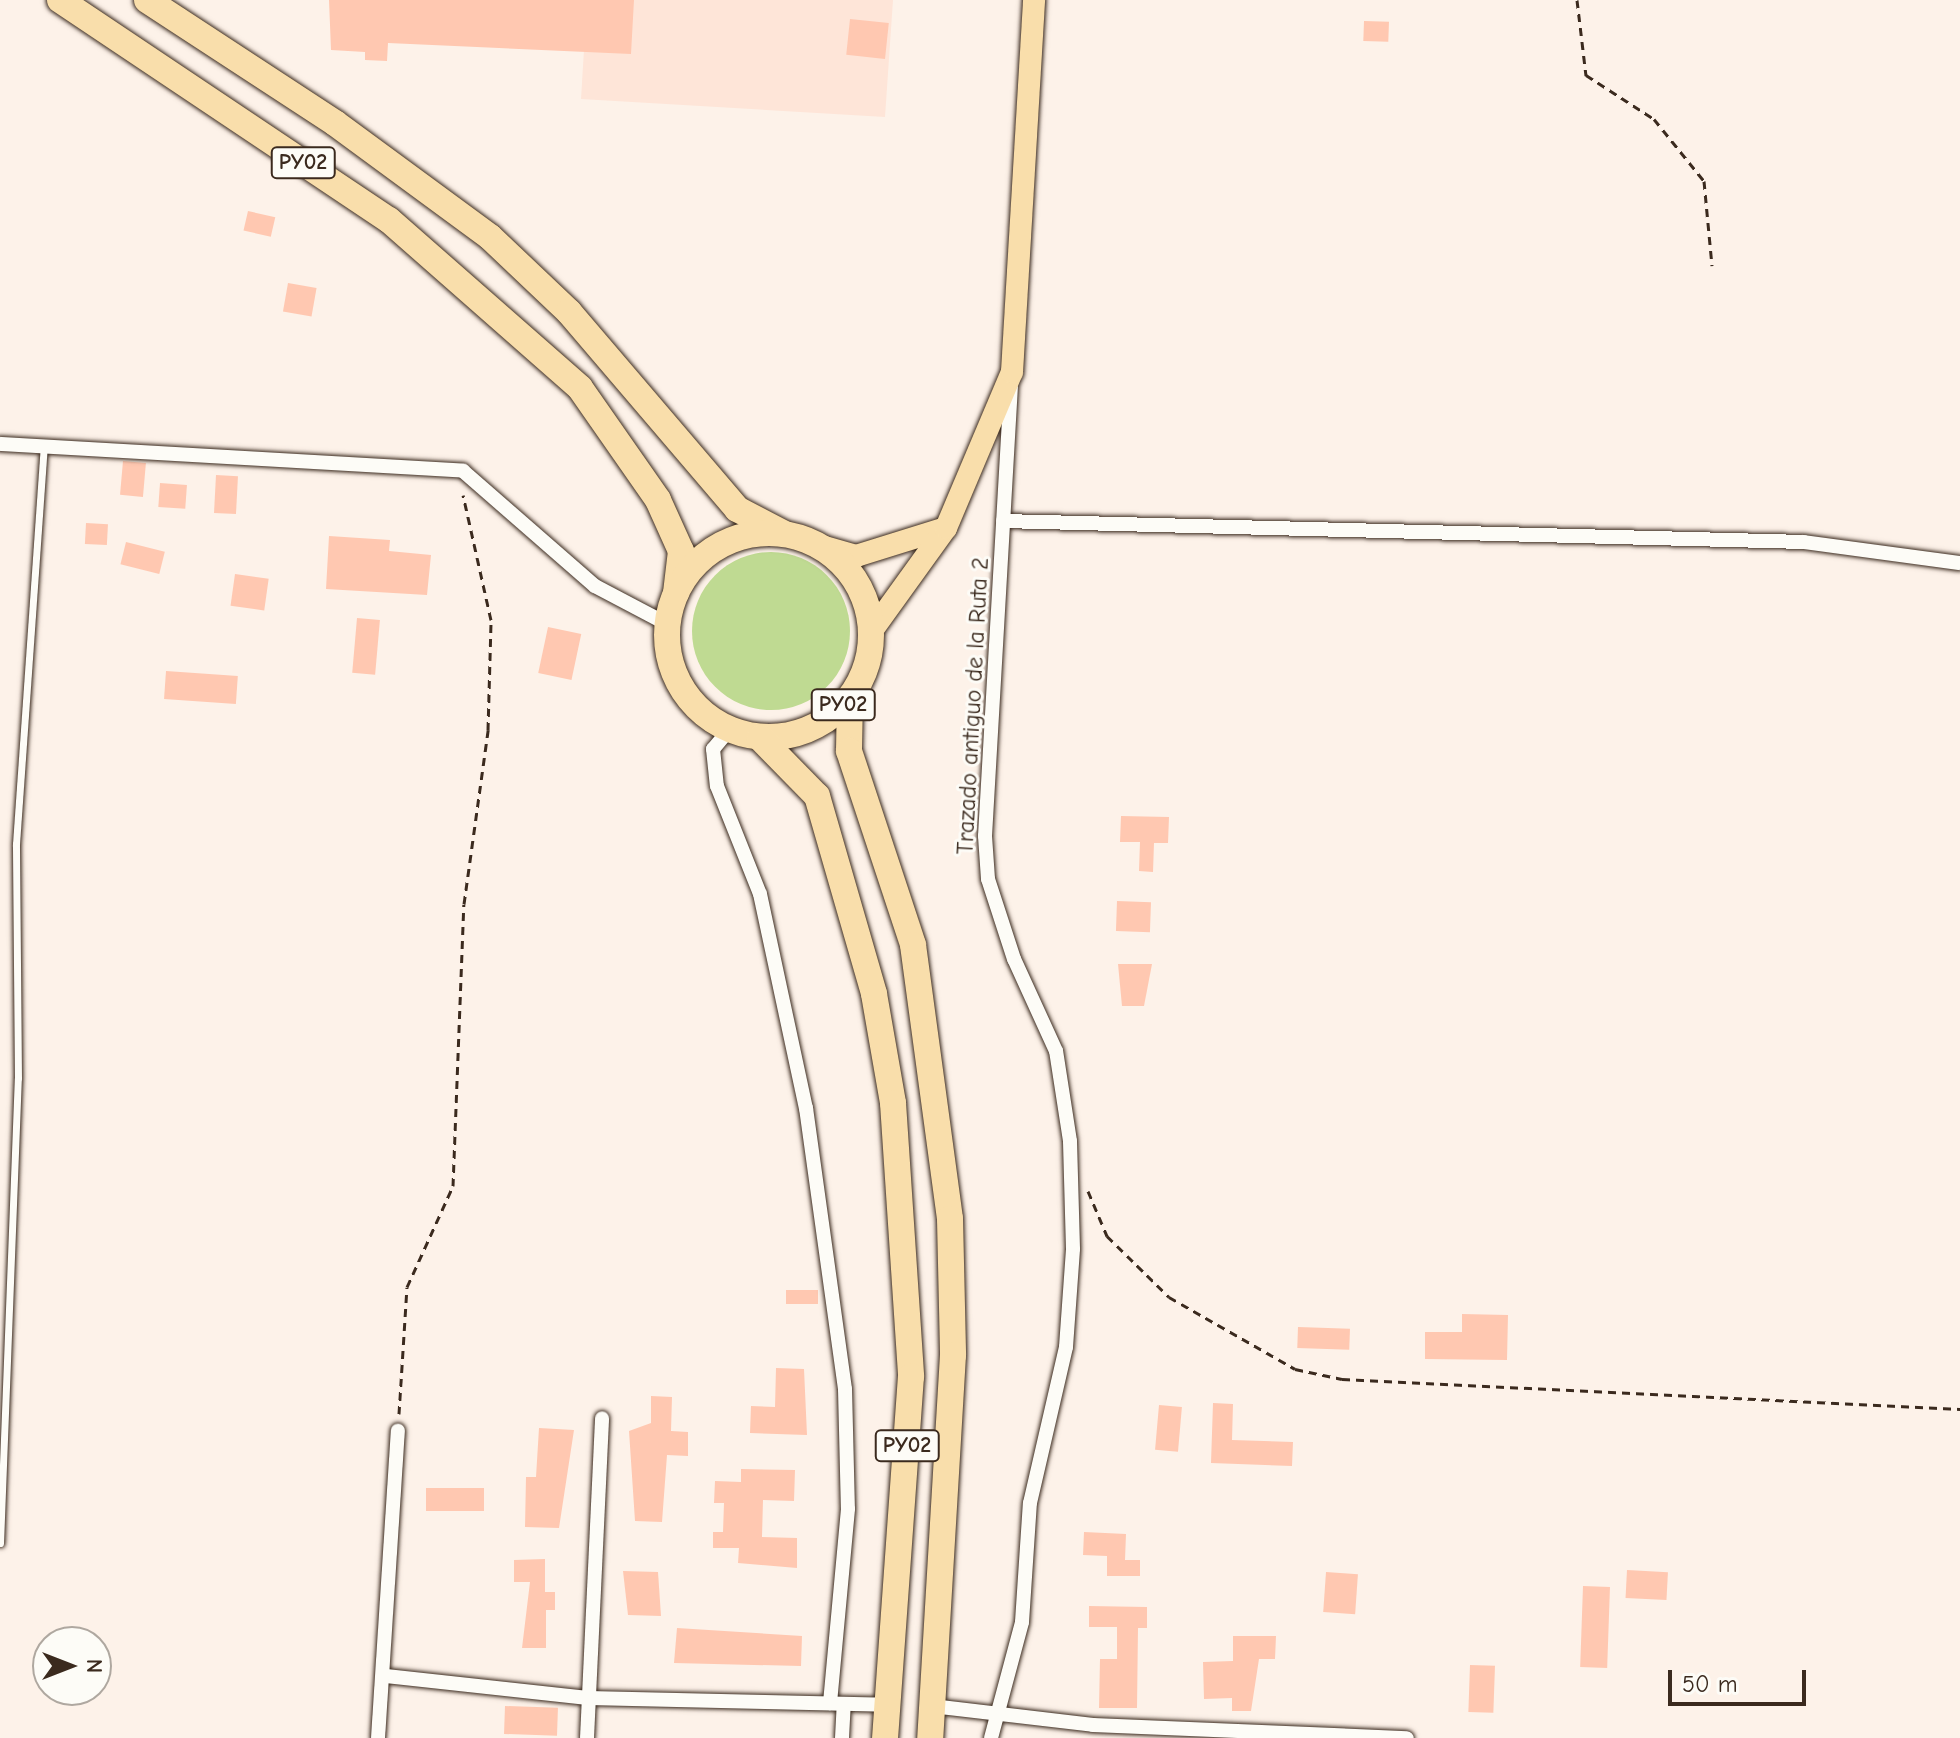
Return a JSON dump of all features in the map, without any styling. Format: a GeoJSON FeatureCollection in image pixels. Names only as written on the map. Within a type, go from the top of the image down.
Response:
{"type":"FeatureCollection","features":[{"type":"Feature","properties":{"kind":"highway","name":"PY02"},"geometry":{"type":"LineString","coordinates":[[60,0],[389,220],[580,388],[658,500],[681,551],[676,593],[667,624],[681,687],[729,730],[760,738],[794,735],[825,722],[850,698],[866,667],[871,632],[852,577],[818,545],[785,534],[737,509],[569,312],[490,237],[348,132],[147,0]]}},
{"type":"Feature","properties":{"kind":"highway","name":"PY02"},"geometry":{"type":"LineString","coordinates":[[676,593],[721,545],[785,534]]}},
{"type":"Feature","properties":{"kind":"highway","name":"PY02"},"geometry":{"type":"LineString","coordinates":[[850,698],[849,751],[913,945],[950,1219],[953,1355],[930,1738]]}},
{"type":"Feature","properties":{"kind":"highway","name":"PY02"},"geometry":{"type":"LineString","coordinates":[[760,738],[817,796],[874,994],[893,1103],[911,1376],[885,1738]]}},
{"type":"Feature","properties":{"kind":"main road","name":"PY02"},"geometry":{"type":"LineString","coordinates":[[871,632],[946,528],[1012,372],[1034,0]]}},
{"type":"Feature","properties":{"kind":"main road","name":"PY02"},"geometry":{"type":"LineString","coordinates":[[818,545],[856,556],[946,528]]}},
{"type":"Feature","properties":{"kind":"street","name":"Trazado antiguo de la Ruta 2"},"geometry":{"type":"LineString","coordinates":[[991,1738],[994,1713],[1022,1622],[1030,1503],[1066,1347],[1070,1154],[1056,1051],[1014,959],[988,879],[1012,372]]}},
{"type":"Feature","properties":{"kind":"street"},"geometry":{"type":"LineString","coordinates":[[0,444],[463,471],[595,586],[667,624]]}},
{"type":"Feature","properties":{"kind":"street"},"geometry":{"type":"LineString","coordinates":[[1003,521],[1804,542],[1960,563]]}},
{"type":"Feature","properties":{"kind":"street"},"geometry":{"type":"LineString","coordinates":[[729,730],[713,749],[717,786],[760,894],[803,1092],[845,1389],[848,1509],[837,1704],[842,1738]]}},
{"type":"Feature","properties":{"kind":"street"},"geometry":{"type":"LineString","coordinates":[[587,1738],[602,1418]]}},
{"type":"Feature","properties":{"kind":"street"},"geometry":{"type":"LineString","coordinates":[[378,1738],[386,1676],[398,1431]]}},
{"type":"Feature","properties":{"kind":"street"},"geometry":{"type":"LineString","coordinates":[[386,1676],[588,1698],[887,1705]]}},
{"type":"Feature","properties":{"kind":"street"},"geometry":{"type":"LineString","coordinates":[[932,1706],[1093,1725],[1407,1738]]}},
{"type":"Feature","properties":{"kind":"lane"},"geometry":{"type":"LineString","coordinates":[[0,1543],[18,1078],[16,844],[44,447]]}},
{"type":"Feature","properties":{"kind":"path"},"geometry":{"type":"LineString","coordinates":[[1577,0],[1586,75],[1654,119],[1704,181],[1712,266]]}},
{"type":"Feature","properties":{"kind":"path"},"geometry":{"type":"LineString","coordinates":[[398,1431],[407,1287],[453,1186],[464,904],[488,730],[491,620],[463,518],[463,471]]}},
{"type":"Feature","properties":{"kind":"path"},"geometry":{"type":"LineString","coordinates":[[1070,1154],[1107,1236],[1169,1297],[1295,1369],[1342,1379],[1960,1409]]}},
{"type":"Feature","properties":{"kind":"shaded area"},"geometry":{"type":"Polygon","coordinates":[[[587,0],[893,0],[885,117],[581,99],[587,0]]]}},
{"type":"Feature","properties":{"kind":"green space"},"geometry":{"type":"Polygon","coordinates":[[[771,552],[801,558],[827,575],[844,601],[850,631],[844,661],[827,687],[801,704],[771,710],[741,704],[715,687],[698,661],[692,631],[698,601],[715,575],[741,558],[771,552]]]}},
{"type":"Feature","properties":{"kind":"building"},"geometry":{"type":"Polygon","coordinates":[[[329,0],[634,0],[631,54],[388,43],[387,61],[365,60],[365,52],[331,50],[329,0]]]}},
{"type":"Feature","properties":{"kind":"building"},"geometry":{"type":"Polygon","coordinates":[[[850,19],[889,23],[885,59],[846,55],[850,19]]]}},
{"type":"Feature","properties":{"kind":"building"},"geometry":{"type":"Polygon","coordinates":[[[1364,21],[1389,22],[1388,42],[1363,41],[1364,21]]]}},
{"type":"Feature","properties":{"kind":"building"},"geometry":{"type":"Polygon","coordinates":[[[248,211],[275,217],[271,237],[244,230],[248,211]]]}},
{"type":"Feature","properties":{"kind":"building"},"geometry":{"type":"Polygon","coordinates":[[[288,283],[317,288],[312,317],[283,312],[288,283]]]}},
{"type":"Feature","properties":{"kind":"building"},"geometry":{"type":"Polygon","coordinates":[[[123,461],[146,463],[143,497],[120,495],[123,461]]]}},
{"type":"Feature","properties":{"kind":"building"},"geometry":{"type":"Polygon","coordinates":[[[216,475],[238,476],[236,514],[214,513],[216,475]]]}},
{"type":"Feature","properties":{"kind":"building"},"geometry":{"type":"Polygon","coordinates":[[[160,483],[187,485],[185,509],[158,507],[160,483]]]}},
{"type":"Feature","properties":{"kind":"building"},"geometry":{"type":"Polygon","coordinates":[[[86,523],[108,524],[107,545],[85,544],[86,523]]]}},
{"type":"Feature","properties":{"kind":"building"},"geometry":{"type":"Polygon","coordinates":[[[329,536],[390,540],[389,551],[431,555],[427,595],[326,589],[329,536]]]}},
{"type":"Feature","properties":{"kind":"building"},"geometry":{"type":"Polygon","coordinates":[[[126,542],[165,552],[159,574],[120,564],[126,542]]]}},
{"type":"Feature","properties":{"kind":"building"},"geometry":{"type":"Polygon","coordinates":[[[235,574],[269,579],[264,610],[231,606],[235,574]]]}},
{"type":"Feature","properties":{"kind":"building"},"geometry":{"type":"Polygon","coordinates":[[[357,618],[380,620],[375,675],[352,673],[357,618]]]}},
{"type":"Feature","properties":{"kind":"building"},"geometry":{"type":"Polygon","coordinates":[[[548,627],[581,634],[571,680],[538,673],[548,627]]]}},
{"type":"Feature","properties":{"kind":"building"},"geometry":{"type":"Polygon","coordinates":[[[166,671],[238,676],[236,704],[164,699],[166,671]]]}},
{"type":"Feature","properties":{"kind":"building"},"geometry":{"type":"Polygon","coordinates":[[[1121,816],[1169,817],[1168,843],[1154,843],[1153,872],[1139,871],[1140,842],[1120,842],[1121,816]]]}},
{"type":"Feature","properties":{"kind":"building"},"geometry":{"type":"Polygon","coordinates":[[[1117,901],[1151,902],[1150,932],[1116,931],[1117,901]]]}},
{"type":"Feature","properties":{"kind":"building"},"geometry":{"type":"Polygon","coordinates":[[[1118,964],[1152,964],[1144,1006],[1122,1006],[1118,964]]]}},
{"type":"Feature","properties":{"kind":"building"},"geometry":{"type":"Polygon","coordinates":[[[786,1290],[818,1290],[818,1304],[786,1304],[786,1290]]]}},
{"type":"Feature","properties":{"kind":"building"},"geometry":{"type":"Polygon","coordinates":[[[1462,1314],[1508,1315],[1507,1360],[1425,1359],[1425,1332],[1462,1332],[1462,1314]]]}},
{"type":"Feature","properties":{"kind":"building"},"geometry":{"type":"Polygon","coordinates":[[[1298,1327],[1350,1329],[1349,1350],[1297,1348],[1298,1327]]]}},
{"type":"Feature","properties":{"kind":"building"},"geometry":{"type":"Polygon","coordinates":[[[776,1368],[804,1369],[807,1435],[750,1433],[751,1406],[775,1407],[776,1368]]]}},
{"type":"Feature","properties":{"kind":"building"},"geometry":{"type":"Polygon","coordinates":[[[651,1396],[672,1397],[671,1431],[688,1432],[688,1456],[667,1455],[662,1522],[635,1521],[629,1431],[651,1423],[651,1396]]]}},
{"type":"Feature","properties":{"kind":"building"},"geometry":{"type":"Polygon","coordinates":[[[1213,1403],[1233,1404],[1232,1440],[1293,1442],[1292,1466],[1211,1463],[1213,1403]]]}},
{"type":"Feature","properties":{"kind":"building"},"geometry":{"type":"Polygon","coordinates":[[[1159,1405],[1182,1407],[1178,1452],[1155,1450],[1159,1405]]]}},
{"type":"Feature","properties":{"kind":"building"},"geometry":{"type":"Polygon","coordinates":[[[539,1428],[574,1430],[559,1528],[525,1527],[526,1477],[536,1477],[539,1428]]]}},
{"type":"Feature","properties":{"kind":"building"},"geometry":{"type":"Polygon","coordinates":[[[741,1469],[795,1470],[794,1501],[763,1500],[762,1537],[797,1538],[797,1568],[738,1563],[739,1548],[713,1548],[713,1532],[723,1532],[724,1503],[714,1503],[715,1481],[741,1482],[741,1469]]]}},
{"type":"Feature","properties":{"kind":"building"},"geometry":{"type":"Polygon","coordinates":[[[426,1488],[484,1488],[484,1511],[426,1511],[426,1488]]]}},
{"type":"Feature","properties":{"kind":"building"},"geometry":{"type":"Polygon","coordinates":[[[1084,1532],[1126,1534],[1125,1560],[1140,1560],[1140,1576],[1107,1576],[1107,1556],[1083,1555],[1084,1532]]]}},
{"type":"Feature","properties":{"kind":"building"},"geometry":{"type":"Polygon","coordinates":[[[545,1559],[545,1592],[555,1592],[555,1610],[546,1610],[546,1648],[522,1648],[530,1582],[514,1582],[514,1560],[545,1559]]]}},
{"type":"Feature","properties":{"kind":"building"},"geometry":{"type":"Polygon","coordinates":[[[1627,1570],[1668,1572],[1666,1600],[1626,1598],[1627,1570]]]}},
{"type":"Feature","properties":{"kind":"building"},"geometry":{"type":"Polygon","coordinates":[[[623,1571],[658,1572],[661,1616],[628,1615],[623,1571]]]}},
{"type":"Feature","properties":{"kind":"building"},"geometry":{"type":"Polygon","coordinates":[[[1326,1572],[1358,1574],[1355,1614],[1323,1612],[1326,1572]]]}},
{"type":"Feature","properties":{"kind":"building"},"geometry":{"type":"Polygon","coordinates":[[[1583,1586],[1610,1587],[1607,1668],[1580,1667],[1583,1586]]]}},
{"type":"Feature","properties":{"kind":"building"},"geometry":{"type":"Polygon","coordinates":[[[1089,1606],[1147,1607],[1147,1628],[1138,1628],[1137,1708],[1099,1708],[1100,1659],[1117,1659],[1117,1627],[1089,1627],[1089,1606]]]}},
{"type":"Feature","properties":{"kind":"building"},"geometry":{"type":"Polygon","coordinates":[[[677,1628],[802,1636],[801,1666],[674,1663],[677,1628]]]}},
{"type":"Feature","properties":{"kind":"building"},"geometry":{"type":"Polygon","coordinates":[[[1233,1636],[1276,1636],[1275,1659],[1259,1659],[1251,1711],[1232,1711],[1232,1698],[1204,1699],[1203,1662],[1233,1661],[1233,1636]]]}},
{"type":"Feature","properties":{"kind":"building"},"geometry":{"type":"Polygon","coordinates":[[[1470,1665],[1495,1666],[1493,1713],[1468,1712],[1470,1665]]]}},
{"type":"Feature","properties":{"kind":"building"},"geometry":{"type":"Polygon","coordinates":[[[505,1706],[558,1708],[557,1736],[504,1734],[505,1706]]]}}]}
